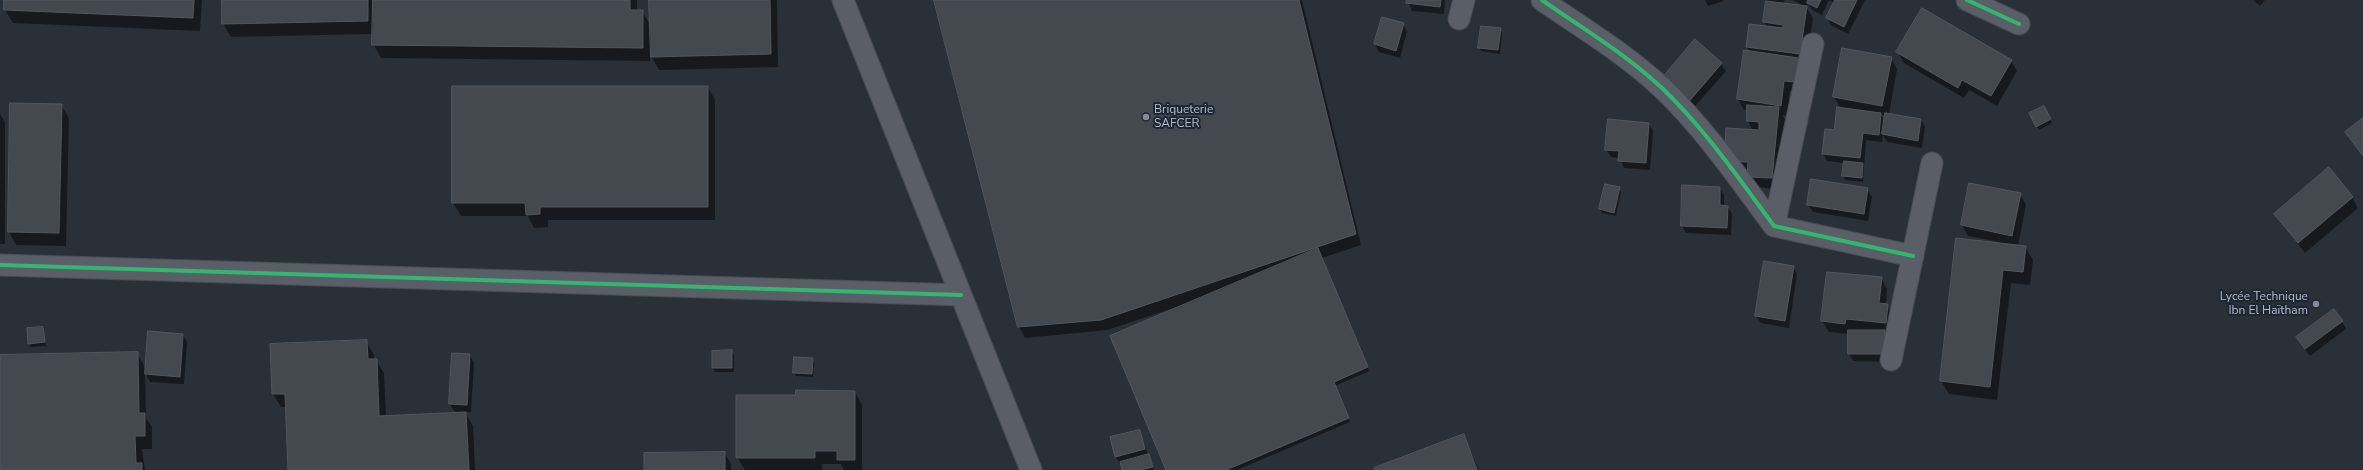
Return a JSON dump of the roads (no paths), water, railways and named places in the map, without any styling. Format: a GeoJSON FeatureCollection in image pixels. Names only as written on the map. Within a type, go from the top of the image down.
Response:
{"type":"FeatureCollection","features":[{"type":"Feature","properties":{"kind":"street"},"geometry":{"type":"LineString","coordinates":[[843,0],[1031,470]]}},
{"type":"Feature","properties":{"kind":"street"},"geometry":{"type":"LineString","coordinates":[[1542,0],[1623,56],[1662,87],[1693,121],[1774,226],[1913,256]]}},
{"type":"Feature","properties":{"kind":"street"},"geometry":{"type":"LineString","coordinates":[[1967,0],[2019,24]]}},
{"type":"Feature","properties":{"kind":"street"},"geometry":{"type":"LineString","coordinates":[[1774,226],[1814,44]]}},
{"type":"Feature","properties":{"kind":"street"},"geometry":{"type":"LineString","coordinates":[[1891,360],[1932,163]]}},
{"type":"Feature","properties":{"kind":"street"},"geometry":{"type":"LineString","coordinates":[[0,265],[961,294]]}},
{"type":"Feature","properties":{"kind":"place","name":"Briqueterie SAFCER"},"geometry":{"type":"Point","coordinates":[1146,117]}},
{"type":"Feature","properties":{"kind":"place","name":"Lycée Technique Ibn El Haïtham"},"geometry":{"type":"Point","coordinates":[2316,304]}}]}
